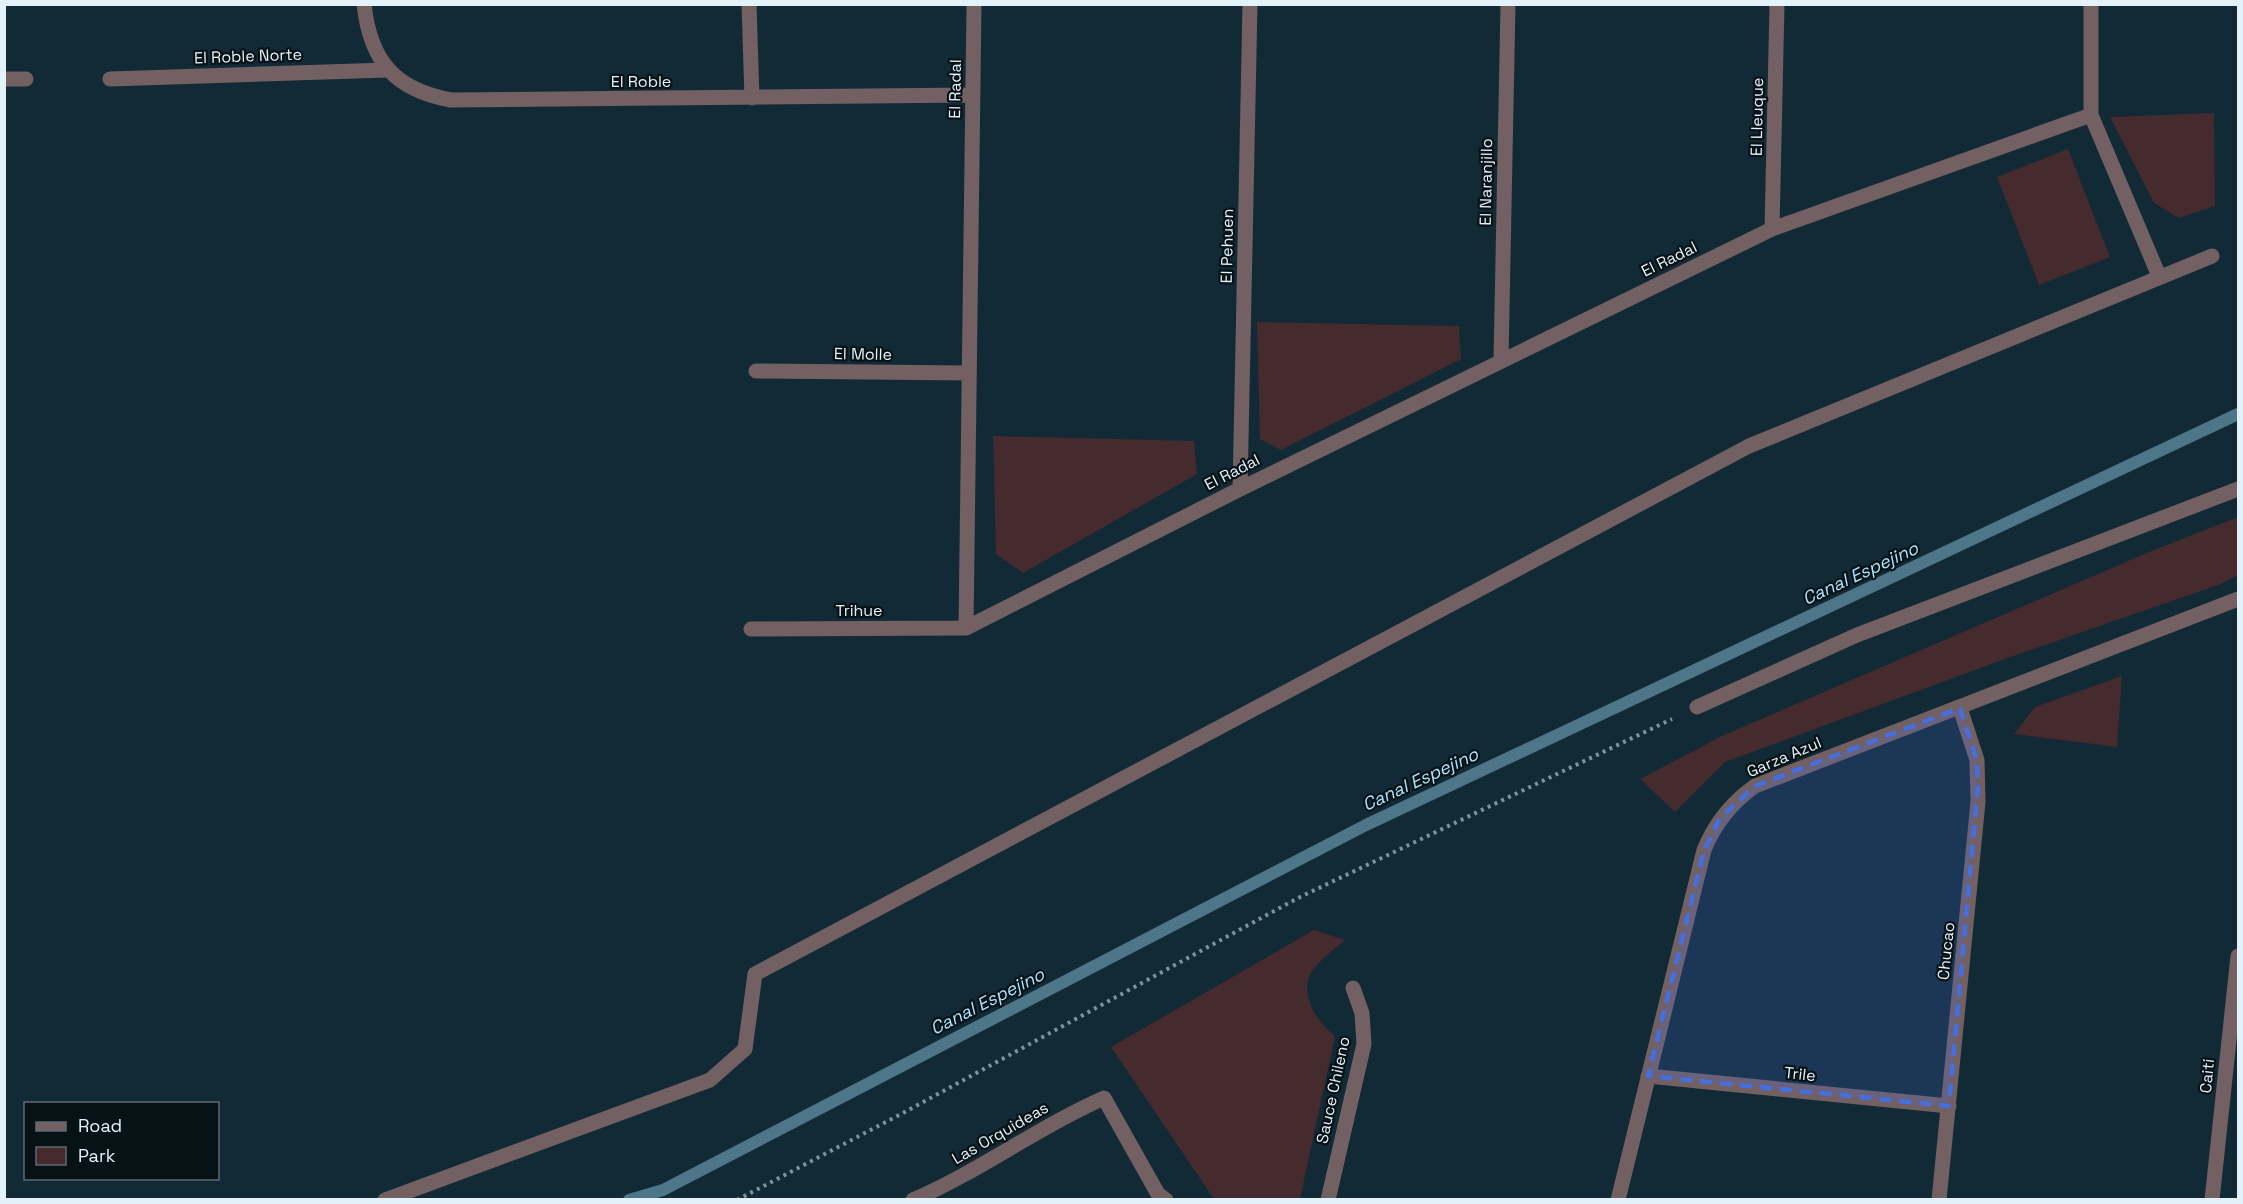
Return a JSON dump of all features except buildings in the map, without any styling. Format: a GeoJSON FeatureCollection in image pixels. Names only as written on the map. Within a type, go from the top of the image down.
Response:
{"type":"FeatureCollection","features":[{"type":"Feature","properties":{"kind":"street","name":"El Roble"},"geometry":{"type":"LineString","coordinates":[[363,4],[370,41],[388,70],[413,89],[427,96],[451,100],[973,95]]}},
{"type":"Feature","properties":{"kind":"street"},"geometry":{"type":"LineString","coordinates":[[748,4],[752,98]]}},
{"type":"Feature","properties":{"kind":"street","name":"El Radal"},"geometry":{"type":"LineString","coordinates":[[974,4],[966,628],[1501,360],[1772,230],[2091,115]]}},
{"type":"Feature","properties":{"kind":"street","name":"El Pehuen"},"geometry":{"type":"LineString","coordinates":[[1240,489],[1251,4]]}},
{"type":"Feature","properties":{"kind":"street","name":"El Naranjillo"},"geometry":{"type":"LineString","coordinates":[[1501,360],[1508,4]]}},
{"type":"Feature","properties":{"kind":"street","name":"El Lleuque"},"geometry":{"type":"LineString","coordinates":[[1772,230],[1777,4]]}},
{"type":"Feature","properties":{"kind":"street"},"geometry":{"type":"LineString","coordinates":[[2091,4],[2091,115],[2159,276]]}},
{"type":"Feature","properties":{"kind":"street","name":"El Roble Norte"},"geometry":{"type":"LineString","coordinates":[[110,79],[388,70]]}},
{"type":"Feature","properties":{"kind":"street"},"geometry":{"type":"LineString","coordinates":[[4,79],[26,79]]}},
{"type":"Feature","properties":{"kind":"street"},"geometry":{"type":"LineString","coordinates":[[385,1200],[710,1080],[745,1049],[755,974],[1749,446],[2212,256]]}},
{"type":"Feature","properties":{"kind":"street","name":"El Molle"},"geometry":{"type":"LineString","coordinates":[[756,371],[969,373]]}},
{"type":"Feature","properties":{"kind":"street"},"geometry":{"type":"LineString","coordinates":[[1697,707],[1857,635],[2238,489]]}},
{"type":"Feature","properties":{"kind":"street","name":"Garza Azul"},"geometry":{"type":"LineString","coordinates":[[1618,1200],[1704,850],[1711,833],[1731,805],[1755,786],[2238,598]]}},
{"type":"Feature","properties":{"kind":"street","name":"Trihue"},"geometry":{"type":"LineString","coordinates":[[751,629],[966,628]]}},
{"type":"Feature","properties":{"kind":"street","name":"Chucao"},"geometry":{"type":"LineString","coordinates":[[1939,1200],[1978,786],[1977,760],[1960,708]]}},
{"type":"Feature","properties":{"kind":"street","name":"Caiti"},"geometry":{"type":"LineString","coordinates":[[2212,1200],[2238,956]]}},
{"type":"Feature","properties":{"kind":"street","name":"Sauce Chileno"},"geometry":{"type":"LineString","coordinates":[[1328,1200],[1364,1044],[1362,1013],[1353,988]]}},
{"type":"Feature","properties":{"kind":"street","name":"Trile"},"geometry":{"type":"LineString","coordinates":[[1648,1077],[1949,1106]]}},
{"type":"Feature","properties":{"kind":"street","name":"Las Orquideas"},"geometry":{"type":"LineString","coordinates":[[914,1200],[942,1187],[1074,1112],[1104,1098],[1158,1194],[1166,1200]]}},
{"type":"Feature","properties":{"kind":"path"},"geometry":{"type":"LineString","coordinates":[[737,1200],[903,1113],[1298,898],[1697,707]]}},
{"type":"Feature","properties":{"kind":"highlighted area"},"geometry":{"type":"Polygon","coordinates":[[[1960,708],[1977,760],[1978,786],[1949,1106],[1648,1076],[1704,850],[1720,818],[1755,786],[1960,708]]]}},
{"type":"Feature","properties":{"kind":"green space"},"geometry":{"type":"Polygon","coordinates":[[[2214,113],[2215,206],[2179,218],[2154,203],[2110,117],[2214,113]]]}},
{"type":"Feature","properties":{"kind":"green space"},"geometry":{"type":"Polygon","coordinates":[[[2068,149],[2110,257],[2039,285],[1997,177],[2068,149]]]}},
{"type":"Feature","properties":{"kind":"green space"},"geometry":{"type":"Polygon","coordinates":[[[1257,322],[1459,326],[1461,359],[1281,450],[1260,439],[1257,322]]]}},
{"type":"Feature","properties":{"kind":"green space"},"geometry":{"type":"Polygon","coordinates":[[[993,436],[1194,441],[1197,474],[1023,573],[996,554],[993,436]]]}},
{"type":"Feature","properties":{"kind":"green space"},"geometry":{"type":"Polygon","coordinates":[[[2238,517],[2238,575],[2218,585],[2016,655],[1725,762],[1675,812],[1640,779],[1722,736],[2149,552],[2238,517]]]}},
{"type":"Feature","properties":{"kind":"green space"},"geometry":{"type":"Polygon","coordinates":[[[2122,676],[2117,747],[2014,734],[2035,707],[2122,676]]]}},
{"type":"Feature","properties":{"kind":"green space"},"geometry":{"type":"Polygon","coordinates":[[[1314,930],[1345,940],[1313,970],[1307,988],[1311,1006],[1316,1015],[1335,1036],[1300,1199],[1214,1199],[1111,1047],[1314,930]]]}},
{"type":"Feature","properties":{"kind":"waterway","name":"Canal Espejino"},"geometry":{"type":"LineString","coordinates":[[629,1200],[663,1190],[1366,825],[2238,414]]}}]}
